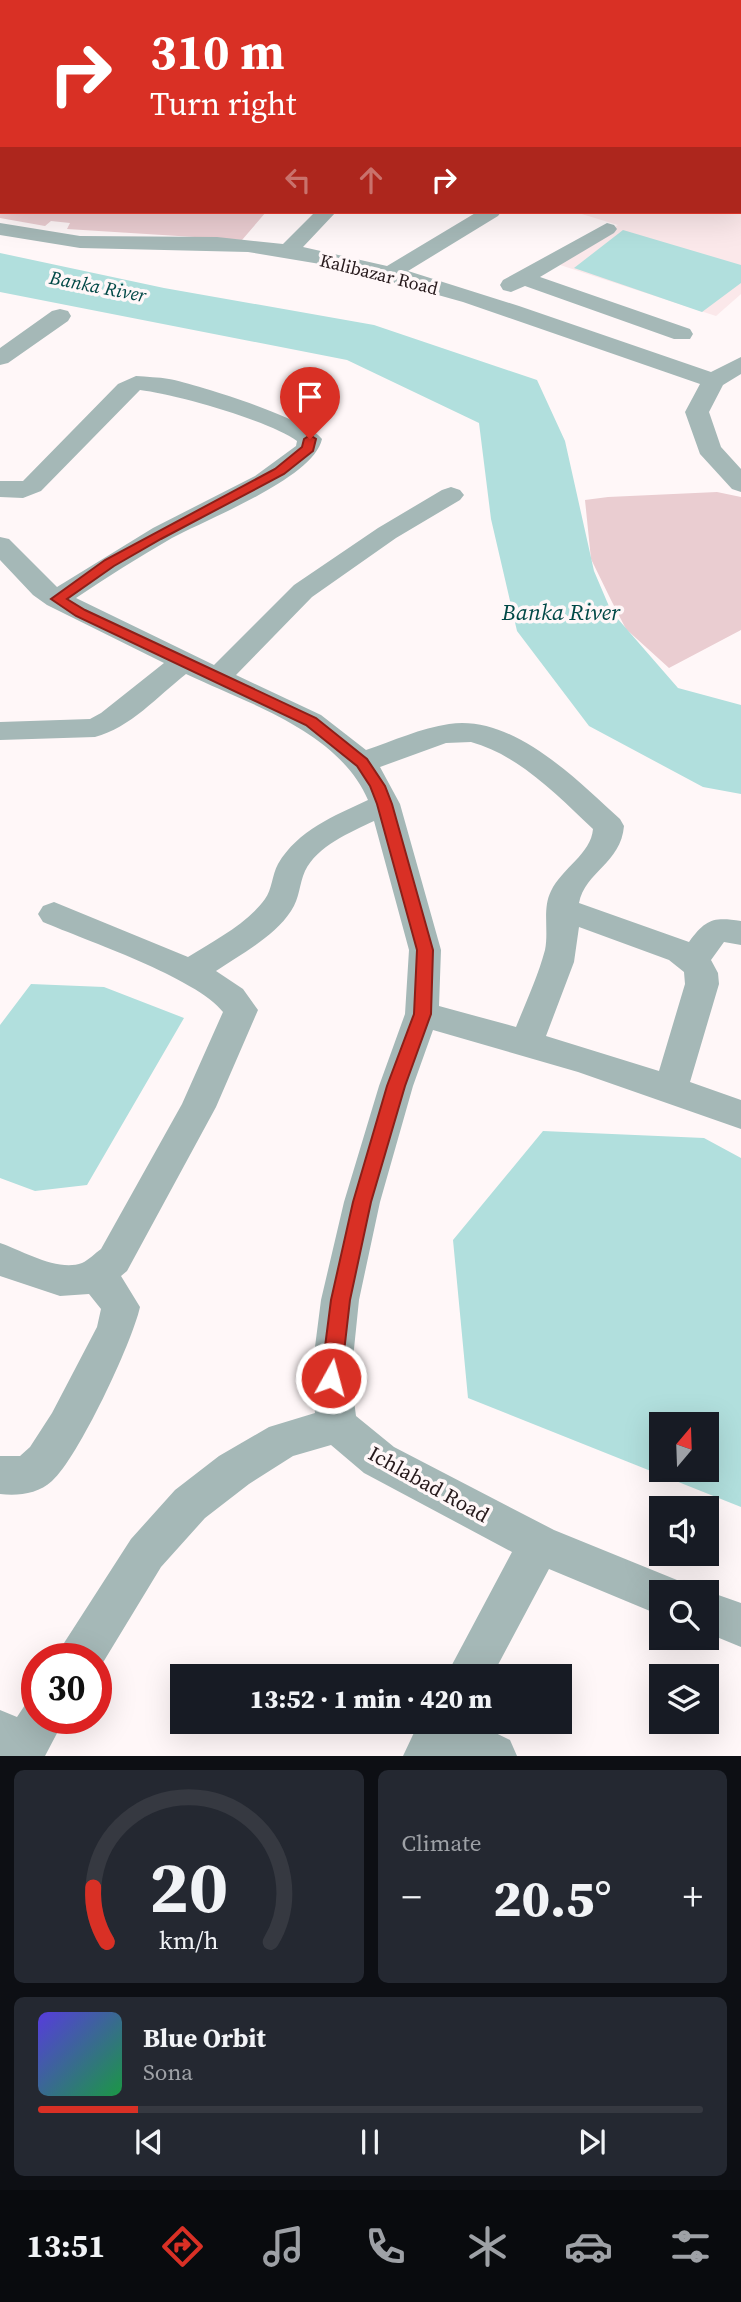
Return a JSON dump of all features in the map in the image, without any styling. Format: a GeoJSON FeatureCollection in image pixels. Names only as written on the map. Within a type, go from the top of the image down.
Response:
{"type":"FeatureCollection","features":[{"type":"Feature","properties":{"kind":"street"},"geometry":{"type":"LineString","coordinates":[[286,253],[324,214]]}},
{"type":"Feature","properties":{"kind":"street"},"geometry":{"type":"LineString","coordinates":[[390,273],[488,214]]}},
{"type":"Feature","properties":{"kind":"street","name":"Kalibazar Road"},"geometry":{"type":"LineString","coordinates":[[0,229],[80,242],[216,243],[229,248],[250,245],[390,273],[713,382]]}},
{"type":"Feature","properties":{"kind":"street"},"geometry":{"type":"LineString","coordinates":[[482,302],[607,229]]}},
{"type":"Feature","properties":{"kind":"street"},"geometry":{"type":"LineString","coordinates":[[523,278],[682,334]]}},
{"type":"Feature","properties":{"kind":"street"},"geometry":{"type":"LineString","coordinates":[[0,358],[60,316]]}},
{"type":"Feature","properties":{"kind":"street"},"geometry":{"type":"LineString","coordinates":[[741,364],[713,382],[697,412],[709,449],[741,484]]}},
{"type":"Feature","properties":{"kind":"street"},"geometry":{"type":"LineString","coordinates":[[0,489],[23,490],[32,486],[126,389],[136,383],[168,386],[231,406],[289,427],[310,439],[308,448],[280,472],[156,536],[57,599]]}},
{"type":"Feature","properties":{"kind":"street"},"geometry":{"type":"LineString","coordinates":[[219,676],[303,591],[387,533],[451,495]]}},
{"type":"Feature","properties":{"kind":"street"},"geometry":{"type":"LineString","coordinates":[[1,548],[43,589],[80,613],[219,676],[311,722],[362,762],[377,786],[384,804],[425,950],[422,1014],[396,1086],[362,1202],[340,1300],[331,1378],[337,1425],[283,1440],[234,1470],[190,1504],[146,1553],[90,1643]]}},
{"type":"Feature","properties":{"kind":"street"},"geometry":{"type":"LineString","coordinates":[[0,731],[77,731],[95,728],[111,720],[184,660]]}},
{"type":"Feature","properties":{"kind":"street"},"geometry":{"type":"LineString","coordinates":[[362,762],[450,733],[467,732],[489,738],[520,753],[552,776],[609,827],[605,848],[575,878],[566,892],[562,909],[565,926],[561,949],[527,1042]]}},
{"type":"Feature","properties":{"kind":"street"},"geometry":{"type":"LineString","coordinates":[[190,972],[264,920],[280,905],[289,873],[299,857],[335,830],[384,804]]}},
{"type":"Feature","properties":{"kind":"street"},"geometry":{"type":"LineString","coordinates":[[562,909],[681,952],[694,960],[702,972],[702,984],[671,1089]]}},
{"type":"Feature","properties":{"kind":"street"},"geometry":{"type":"LineString","coordinates":[[0,1259],[43,1275],[72,1280],[95,1275],[114,1260],[198,1107],[237,1023],[240,1010],[238,1002],[190,972],[54,914]]}},
{"type":"Feature","properties":{"kind":"street"},"geometry":{"type":"LineString","coordinates":[[694,960],[714,932],[741,933]]}},
{"type":"Feature","properties":{"kind":"street"},"geometry":{"type":"LineString","coordinates":[[422,1014],[527,1042],[741,1115]]}},
{"type":"Feature","properties":{"kind":"street"},"geometry":{"type":"LineString","coordinates":[[0,1475],[21,1477],[38,1468],[52,1449],[116,1329],[121,1307],[112,1292],[95,1275]]}},
{"type":"Feature","properties":{"kind":"street","name":"Ichlabad Road"},"geometry":{"type":"LineString","coordinates":[[337,1425],[379,1460],[539,1544],[649,1590]]}},
{"type":"Feature","properties":{"kind":"street"},"geometry":{"type":"LineString","coordinates":[[474,1664],[539,1544]]}},
{"type":"Feature","properties":{"kind":"street"},"geometry":{"type":"LineString","coordinates":[[719,1617],[741,1625]]}},
{"type":"Feature","properties":{"kind":"street"},"geometry":{"type":"LineString","coordinates":[[436,1736],[494,1756]]}},
{"type":"Feature","properties":{"kind":"shaded area"},"geometry":{"type":"Polygon","coordinates":[[[0,214],[264,214],[242,240],[67,229],[70,223],[51,221],[45,226],[0,218],[0,214]]]}},
{"type":"Feature","properties":{"kind":"shaded area"},"geometry":{"type":"Polygon","coordinates":[[[582,214],[741,214],[741,294],[716,316],[557,264],[618,225],[582,214]]]}},
{"type":"Feature","properties":{"kind":"shaded area"},"geometry":{"type":"Polygon","coordinates":[[[717,492],[741,497],[741,630],[669,668],[626,629],[611,600],[591,559],[585,500],[717,492]]]}},
{"type":"Feature","properties":{"kind":"water"},"geometry":{"type":"Polygon","coordinates":[[[623,230],[741,265],[741,283],[702,312],[574,268],[623,230]]]}},
{"type":"Feature","properties":{"kind":"water","name":"Banka River"},"geometry":{"type":"Polygon","coordinates":[[[0,253],[164,288],[374,325],[537,380],[565,441],[594,571],[611,611],[678,688],[741,705],[741,794],[703,787],[589,726],[517,631],[491,519],[479,423],[347,360],[0,292],[0,253]]]}},
{"type":"Feature","properties":{"kind":"water"},"geometry":{"type":"Polygon","coordinates":[[[31,984],[104,987],[184,1018],[87,1185],[35,1191],[0,1178],[0,1025],[31,984]]]}},
{"type":"Feature","properties":{"kind":"water"},"geometry":{"type":"Polygon","coordinates":[[[543,1131],[704,1138],[741,1158],[741,1507],[678,1482],[719,1482],[719,1412],[649,1412],[649,1470],[468,1398],[453,1240],[543,1131]]]}},
{"type":"Feature","properties":{"kind":"route"},"geometry":{"type":"LineString","coordinates":[[310,439],[308,448],[299,458],[280,472],[156,536],[57,599],[80,613],[219,676],[311,722],[362,762],[377,786],[384,804],[425,950],[422,1014],[396,1086],[362,1202],[340,1300],[331,1378]]}}]}
